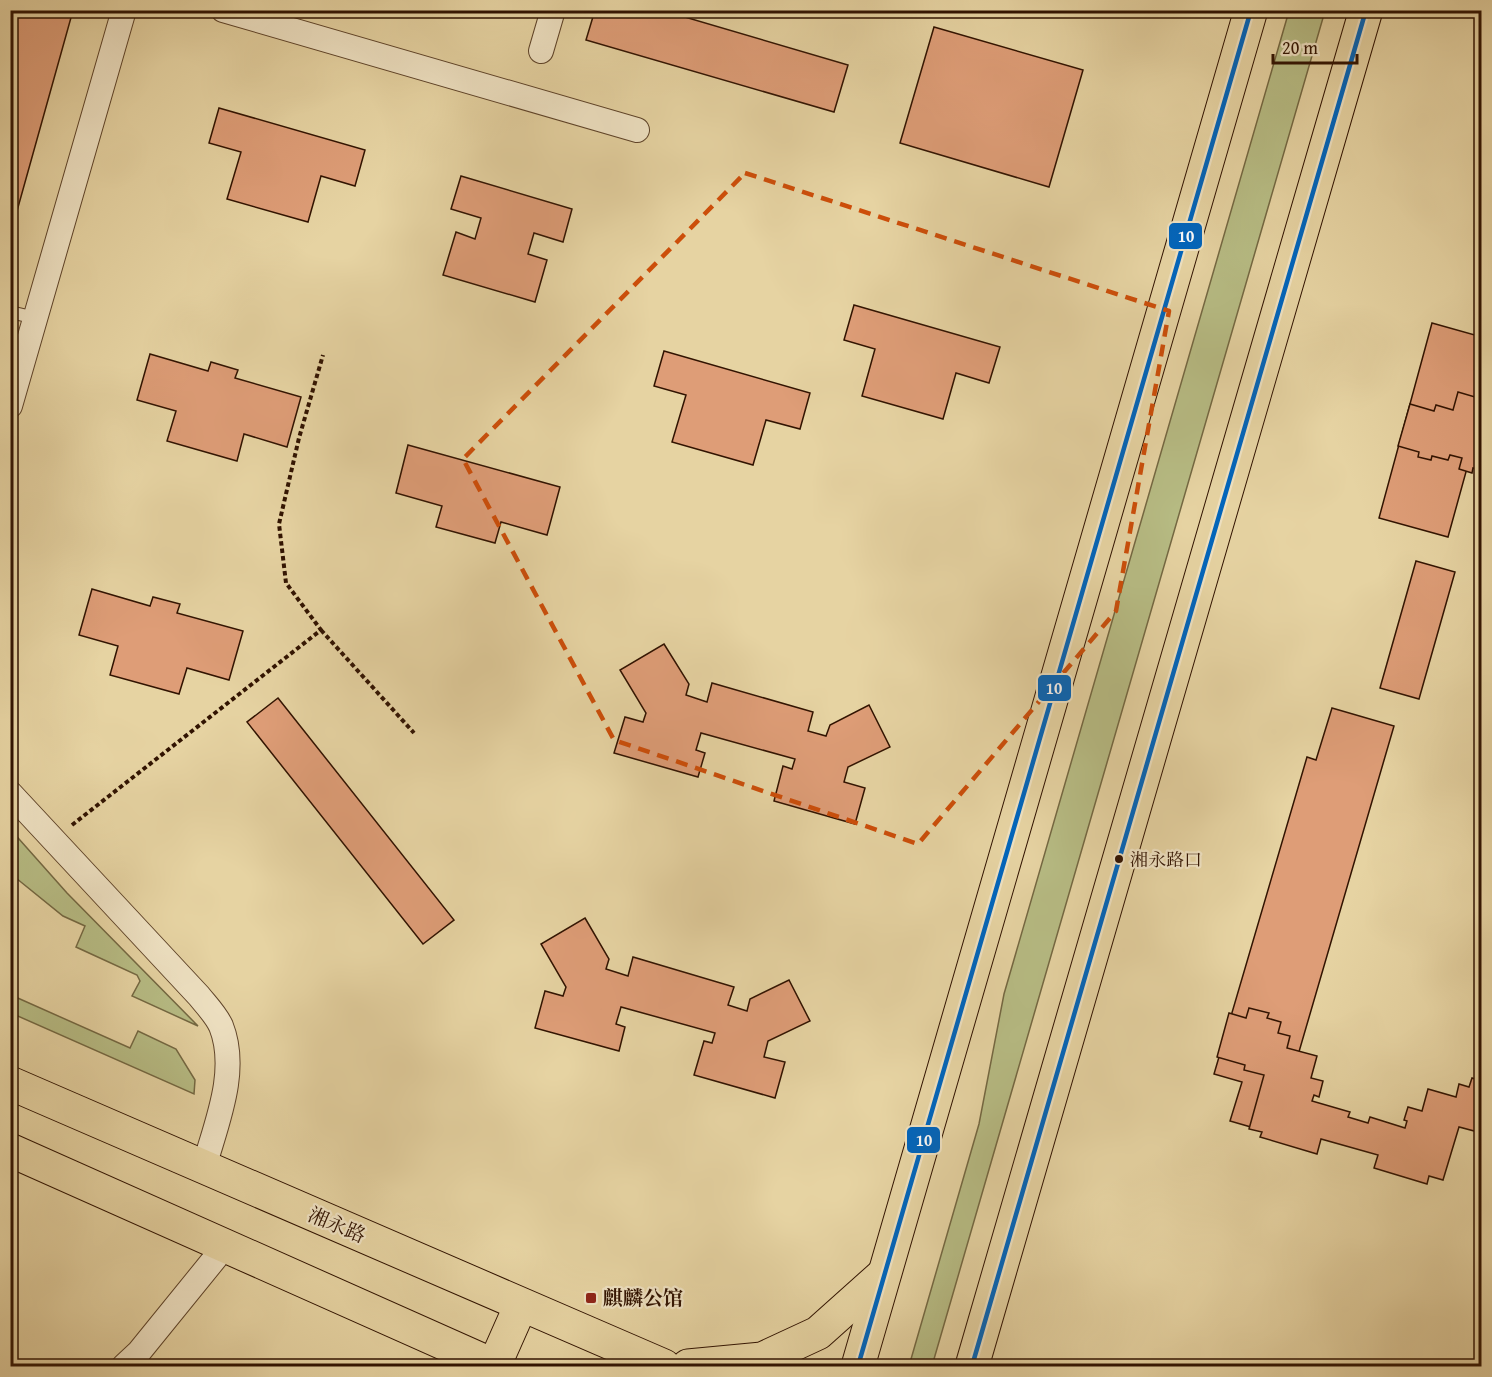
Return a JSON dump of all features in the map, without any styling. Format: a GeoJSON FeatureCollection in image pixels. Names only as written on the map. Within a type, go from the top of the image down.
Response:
{"type":"FeatureCollection","features":[{"type":"Feature","properties":{"kind":"main road"},"geometry":{"type":"LineString","coordinates":[[858,1366],[1251,10]]}},
{"type":"Feature","properties":{"kind":"main road"},"geometry":{"type":"LineString","coordinates":[[972,1366],[1366,10]]}},
{"type":"Feature","properties":{"kind":"main road","name":"湘永路"},"geometry":{"type":"LineString","coordinates":[[10,1083],[664,1366]]}},
{"type":"Feature","properties":{"kind":"main road"},"geometry":{"type":"LineString","coordinates":[[10,1150],[494,1366],[521,1305]]}},
{"type":"Feature","properties":{"kind":"main road"},"geometry":{"type":"LineString","coordinates":[[688,1366],[762,1359],[818,1334],[885,1274]]}},
{"type":"Feature","properties":{"kind":"street"},"geometry":{"type":"LineString","coordinates":[[10,406],[124,10]]}},
{"type":"Feature","properties":{"kind":"street"},"geometry":{"type":"LineString","coordinates":[[223,10],[637,130]]}},
{"type":"Feature","properties":{"kind":"street"},"geometry":{"type":"LineString","coordinates":[[541,51],[553,10]]}},
{"type":"Feature","properties":{"kind":"street"},"geometry":{"type":"LineString","coordinates":[[10,793],[199,996],[220,1026],[225,1041],[225,1088],[204,1167]]}},
{"type":"Feature","properties":{"kind":"street"},"geometry":{"type":"LineString","coordinates":[[124,1366],[139,1352],[225,1246]]}},
{"type":"Feature","properties":{"kind":"lane"},"geometry":{"type":"LineString","coordinates":[[10,312],[36,318]]}},
{"type":"Feature","properties":{"kind":"path"},"geometry":{"type":"LineString","coordinates":[[323,356],[299,438],[279,524],[286,583],[321,630],[414,733]]}},
{"type":"Feature","properties":{"kind":"path"},"geometry":{"type":"LineString","coordinates":[[53,840],[321,630]]}},
{"type":"Feature","properties":{"kind":"highlighted area"},"geometry":{"type":"Polygon","coordinates":[[[745,173],[1169,311],[1116,611],[918,844],[614,740],[463,459],[745,173]]]}},
{"type":"Feature","properties":{"kind":"green space"},"geometry":{"type":"Polygon","coordinates":[[[1289,11],[1325,11],[932,1366],[909,1366],[979,1124],[1004,994],[1289,11]]]}},
{"type":"Feature","properties":{"kind":"green space"},"geometry":{"type":"Polygon","coordinates":[[[11,830],[67,893],[198,1026],[132,996],[140,981],[137,975],[76,947],[85,926],[63,916],[11,874],[11,830]]]}},
{"type":"Feature","properties":{"kind":"green space"},"geometry":{"type":"Polygon","coordinates":[[[11,995],[130,1048],[138,1031],[176,1049],[195,1080],[194,1094],[11,1013],[11,995]]]}},
{"type":"Feature","properties":{"kind":"building"},"geometry":{"type":"Polygon","coordinates":[[[16,10],[60,10],[72,14],[10,236],[10,30],[16,10]]]}},
{"type":"Feature","properties":{"kind":"building"},"geometry":{"type":"Polygon","coordinates":[[[595,10],[661,10],[848,65],[834,112],[586,40],[595,10]]]}},
{"type":"Feature","properties":{"kind":"building"},"geometry":{"type":"Polygon","coordinates":[[[934,27],[1083,70],[1049,187],[900,143],[934,27]]]}},
{"type":"Feature","properties":{"kind":"building"},"geometry":{"type":"Polygon","coordinates":[[[219,108],[365,150],[355,186],[321,176],[308,222],[227,199],[241,152],[209,143],[219,108]]]}},
{"type":"Feature","properties":{"kind":"building"},"geometry":{"type":"Polygon","coordinates":[[[461,176],[572,209],[563,242],[534,233],[528,254],[547,260],[535,302],[443,275],[456,232],[475,239],[481,218],[451,209],[461,176]]]}},
{"type":"Feature","properties":{"kind":"building"},"geometry":{"type":"Polygon","coordinates":[[[854,305],[1000,347],[989,383],[956,373],[943,419],[862,396],[875,349],[844,340],[854,305]]]}},
{"type":"Feature","properties":{"kind":"building"},"geometry":{"type":"Polygon","coordinates":[[[1432,323],[1482,337],[1482,414],[1448,537],[1379,518],[1432,323]]]}},
{"type":"Feature","properties":{"kind":"building"},"geometry":{"type":"Polygon","coordinates":[[[664,351],[810,393],[800,429],[766,420],[753,465],[672,442],[686,395],[654,386],[664,351]]]}},
{"type":"Feature","properties":{"kind":"building"},"geometry":{"type":"Polygon","coordinates":[[[150,354],[208,371],[211,362],[238,370],[235,378],[301,397],[287,447],[244,434],[237,461],[167,441],[176,411],[137,400],[150,354]]]}},
{"type":"Feature","properties":{"kind":"building"},"geometry":{"type":"Polygon","coordinates":[[[1458,392],[1482,399],[1482,470],[1473,468],[1472,473],[1459,469],[1462,458],[1450,455],[1448,460],[1432,456],[1431,460],[1418,457],[1419,452],[1398,446],[1410,404],[1434,411],[1436,405],[1453,410],[1458,392]]]}},
{"type":"Feature","properties":{"kind":"building"},"geometry":{"type":"Polygon","coordinates":[[[408,445],[560,487],[547,535],[501,522],[495,543],[436,527],[442,506],[396,493],[408,445]]]}},
{"type":"Feature","properties":{"kind":"building"},"geometry":{"type":"Polygon","coordinates":[[[1416,561],[1455,572],[1419,699],[1380,688],[1416,561]]]}},
{"type":"Feature","properties":{"kind":"building"},"geometry":{"type":"Polygon","coordinates":[[[92,589],[150,606],[153,597],[180,604],[177,613],[243,631],[229,680],[187,668],[179,694],[110,675],[118,646],[79,635],[92,589]]]}},
{"type":"Feature","properties":{"kind":"building"},"geometry":{"type":"Polygon","coordinates":[[[664,644],[689,684],[686,695],[707,702],[712,683],[813,712],[808,731],[826,736],[830,725],[869,705],[890,747],[848,767],[844,782],[865,788],[855,824],[774,801],[783,766],[792,769],[795,759],[701,733],[696,750],[705,753],[698,777],[614,753],[625,717],[643,722],[646,713],[620,670],[664,644]]]}},
{"type":"Feature","properties":{"kind":"building"},"geometry":{"type":"Polygon","coordinates":[[[278,698],[454,920],[423,944],[247,722],[278,698]]]}},
{"type":"Feature","properties":{"kind":"building"},"geometry":{"type":"Polygon","coordinates":[[[1332,708],[1394,726],[1275,1134],[1230,1121],[1242,1082],[1214,1074],[1307,757],[1316,760],[1332,708]]]}},
{"type":"Feature","properties":{"kind":"building"},"geometry":{"type":"Polygon","coordinates":[[[585,918],[609,959],[606,969],[628,976],[633,957],[734,987],[728,1005],[747,1011],[750,999],[789,980],[810,1021],[768,1041],[764,1057],[785,1062],[775,1098],[694,1075],[704,1041],[712,1043],[715,1033],[621,1007],[616,1024],[625,1027],[619,1051],[535,1028],[545,991],[563,996],[566,987],[541,944],[585,918]]]}},
{"type":"Feature","properties":{"kind":"building"},"geometry":{"type":"Polygon","coordinates":[[[1249,1008],[1269,1013],[1267,1018],[1281,1022],[1278,1033],[1290,1036],[1287,1048],[1317,1056],[1311,1078],[1323,1081],[1319,1097],[1314,1095],[1312,1101],[1350,1112],[1348,1117],[1368,1123],[1370,1117],[1405,1128],[1407,1121],[1404,1120],[1408,1107],[1422,1111],[1428,1089],[1456,1097],[1459,1084],[1469,1087],[1472,1078],[1482,1081],[1482,1129],[1479,1128],[1478,1132],[1459,1127],[1443,1180],[1429,1176],[1427,1184],[1374,1168],[1378,1155],[1321,1139],[1317,1154],[1260,1137],[1262,1132],[1249,1129],[1264,1075],[1244,1070],[1245,1065],[1217,1057],[1229,1013],[1246,1018],[1249,1008]]]}},
{"type":"Feature","properties":{"kind":"transit line","name":"10"},"geometry":{"type":"LineString","coordinates":[[858,1366],[1251,10]]}},
{"type":"Feature","properties":{"kind":"transit line","name":"10"},"geometry":{"type":"LineString","coordinates":[[972,1366],[1366,10]]}},
{"type":"Feature","properties":{"kind":"place","name":"湘永路口"},"geometry":{"type":"Point","coordinates":[1119,859]}},
{"type":"Feature","properties":{"kind":"place","name":"麒麟公馆"},"geometry":{"type":"Point","coordinates":[591,1298]}}]}
